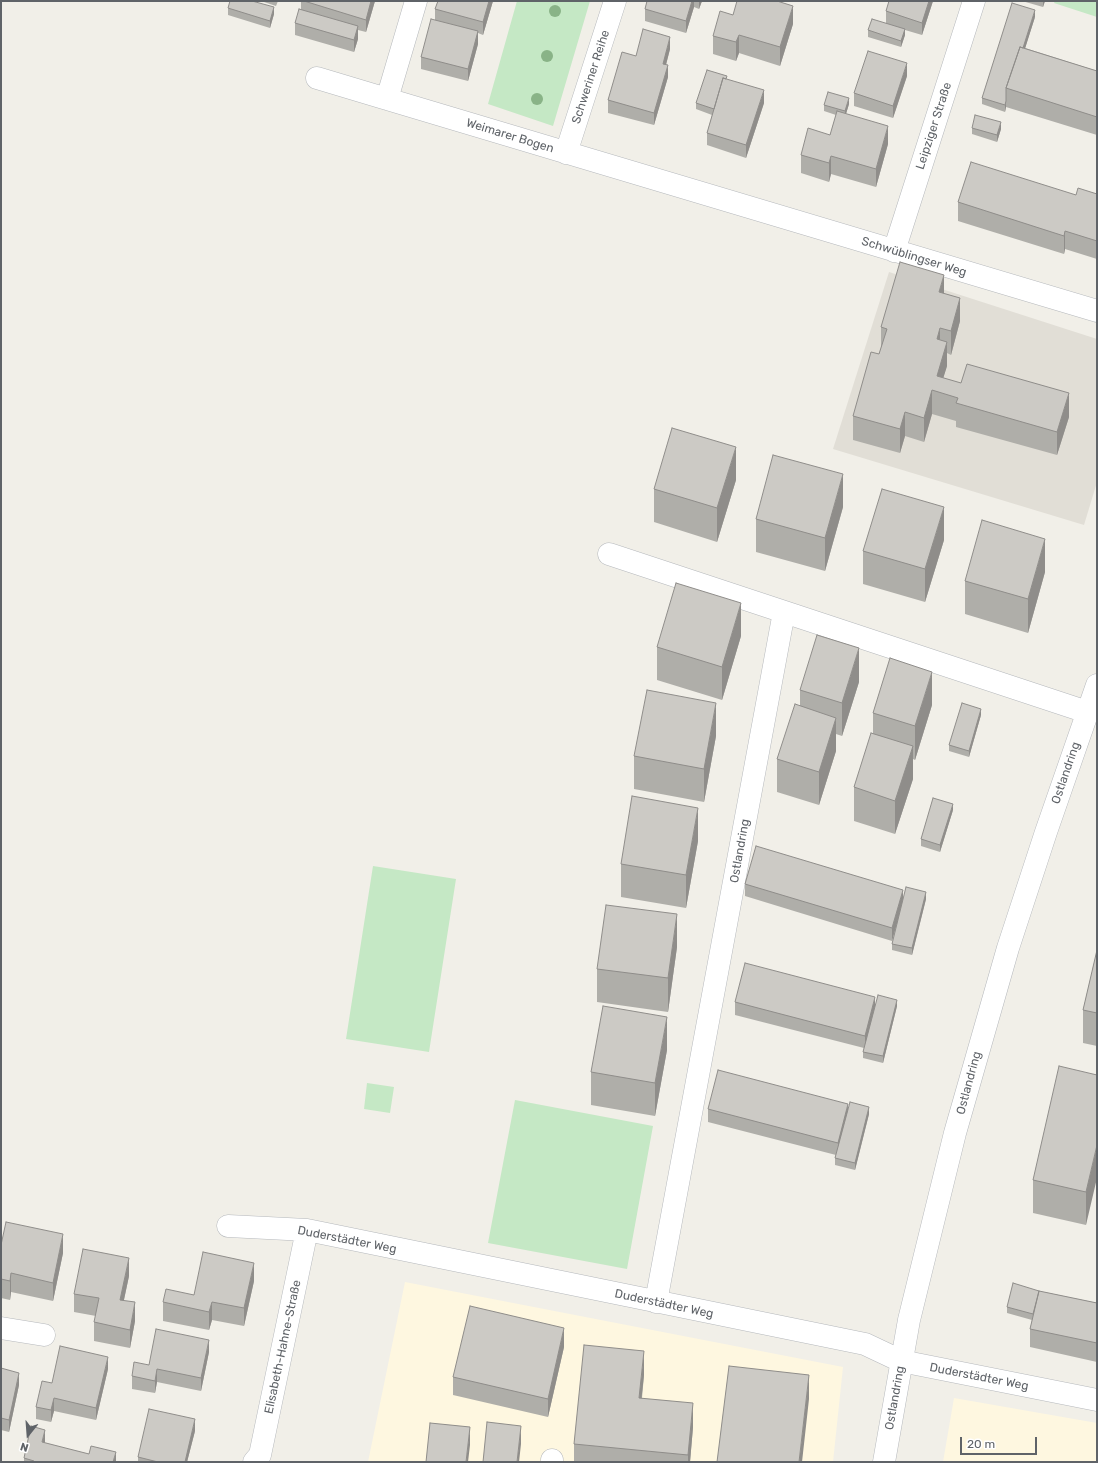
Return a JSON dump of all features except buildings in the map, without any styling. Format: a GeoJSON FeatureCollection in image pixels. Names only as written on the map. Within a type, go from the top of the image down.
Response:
{"type":"FeatureCollection","features":[{"type":"Feature","properties":{"kind":"street"},"geometry":{"type":"LineString","coordinates":[[387,99],[416,1]]}},
{"type":"Feature","properties":{"kind":"street","name":"Schweriner Reihe"},"geometry":{"type":"LineString","coordinates":[[566,153],[615,1]]}},
{"type":"Feature","properties":{"kind":"street","name":"Leipziger Straße"},"geometry":{"type":"LineString","coordinates":[[894,251],[974,1]]}},
{"type":"Feature","properties":{"kind":"street","name":"Weimarer Bogen"},"geometry":{"type":"LineString","coordinates":[[317,78],[731,202]]}},
{"type":"Feature","properties":{"kind":"street","name":"Schwüblingser Weg"},"geometry":{"type":"LineString","coordinates":[[731,202],[1097,311]]}},
{"type":"Feature","properties":{"kind":"street"},"geometry":{"type":"LineString","coordinates":[[609,554],[1087,712]]}},
{"type":"Feature","properties":{"kind":"street","name":"Ostlandring"},"geometry":{"type":"LineString","coordinates":[[656,1302],[784,612]]}},
{"type":"Feature","properties":{"kind":"street","name":"Ostlandring"},"geometry":{"type":"LineString","coordinates":[[884,1462],[909,1320],[953,1141],[1012,933],[1097,685]]}},
{"type":"Feature","properties":{"kind":"street","name":"Duderstädter Weg"},"geometry":{"type":"LineString","coordinates":[[228,1226],[307,1230],[864,1344],[901,1361],[1097,1400]]}},
{"type":"Feature","properties":{"kind":"street","name":"Elisabeth-Hahne-Straße"},"geometry":{"type":"LineString","coordinates":[[254,1462],[260,1455],[307,1230]]}},
{"type":"Feature","properties":{"kind":"street"},"geometry":{"type":"LineString","coordinates":[[1,1328],[44,1335]]}},
{"type":"Feature","properties":{"kind":"shaded area"},"geometry":{"type":"Polygon","coordinates":[[[889,272],[1097,339],[1097,482],[1084,525],[833,449],[889,272]]]}},
{"type":"Feature","properties":{"kind":"shaded area"},"geometry":{"type":"Polygon","coordinates":[[[405,1282],[843,1367],[833,1462],[368,1462],[405,1282]]]}},
{"type":"Feature","properties":{"kind":"shaded area"},"geometry":{"type":"Polygon","coordinates":[[[954,1398],[1097,1423],[1097,1462],[943,1462],[954,1398]]]}},
{"type":"Feature","properties":{"kind":"green space"},"geometry":{"type":"Polygon","coordinates":[[[517,1],[590,1],[553,126],[488,104],[517,1]]]}},
{"type":"Feature","properties":{"kind":"green space"},"geometry":{"type":"Polygon","coordinates":[[[1055,1],[1097,1],[1097,17],[1054,3],[1055,1]]]}},
{"type":"Feature","properties":{"kind":"green space"},"geometry":{"type":"Polygon","coordinates":[[[373,866],[456,879],[429,1052],[346,1039],[373,866]]]}},
{"type":"Feature","properties":{"kind":"green space"},"geometry":{"type":"Polygon","coordinates":[[[367,1083],[394,1087],[390,1113],[364,1109],[367,1083]]]}},
{"type":"Feature","properties":{"kind":"green space"},"geometry":{"type":"Polygon","coordinates":[[[515,1100],[653,1126],[627,1269],[488,1243],[515,1100]]]}}]}
